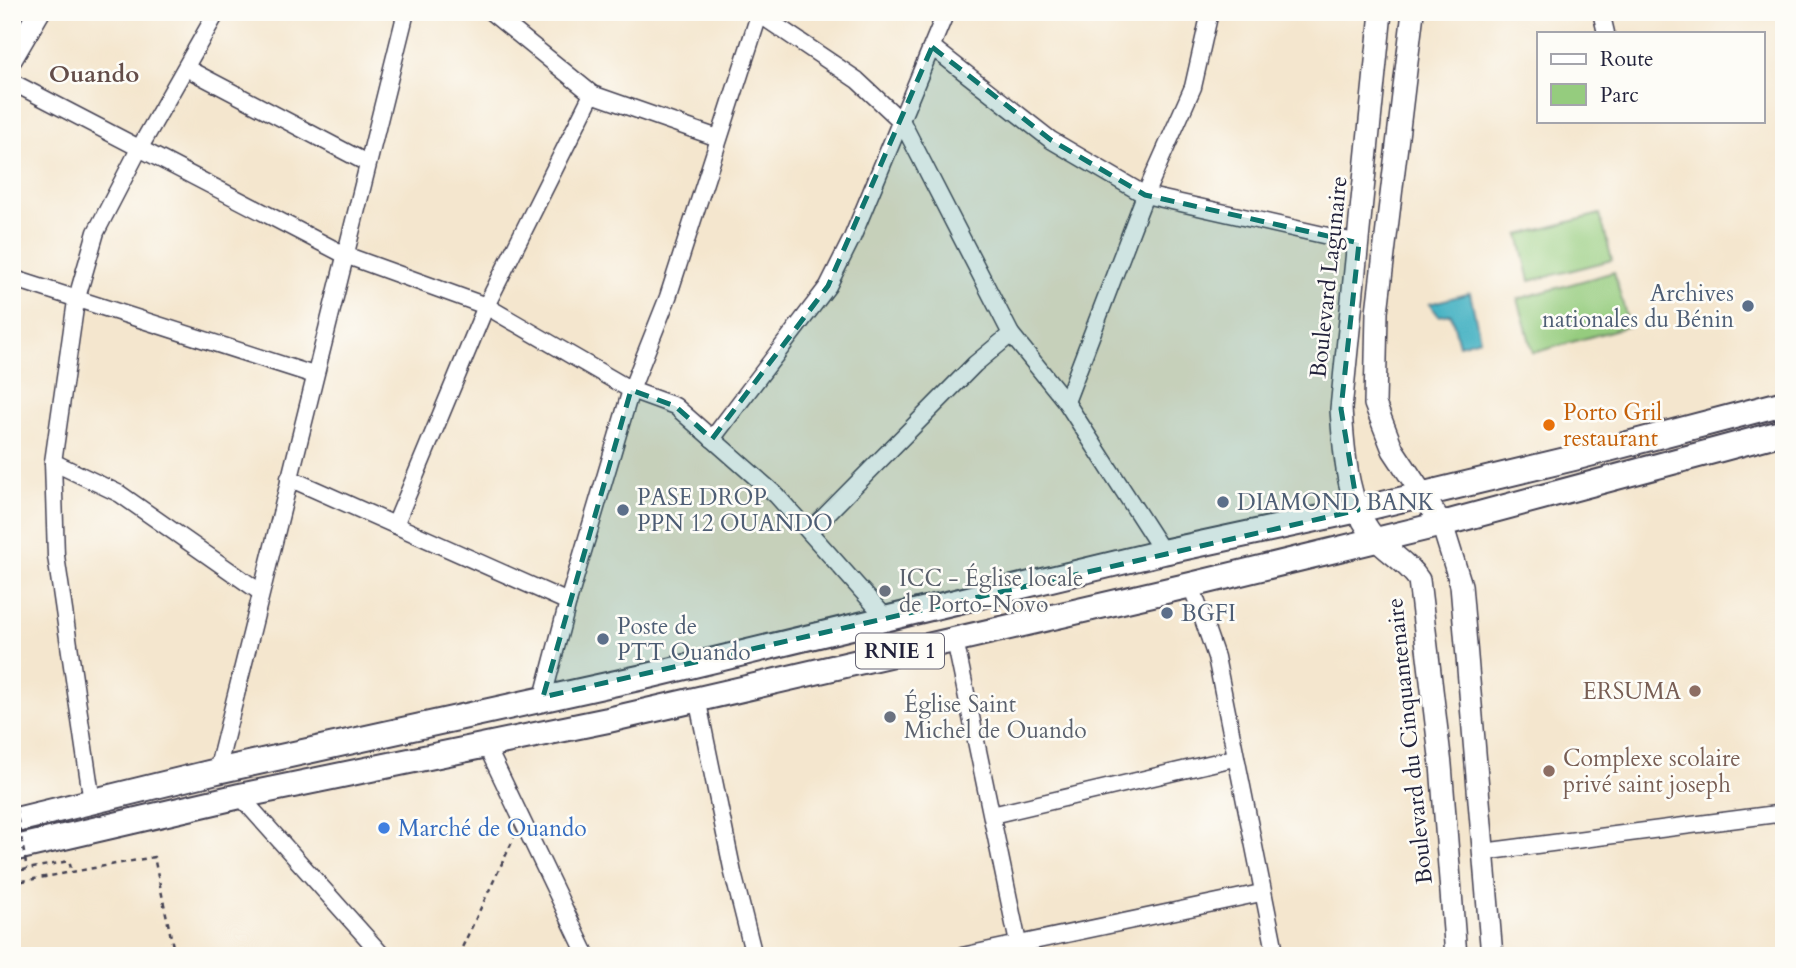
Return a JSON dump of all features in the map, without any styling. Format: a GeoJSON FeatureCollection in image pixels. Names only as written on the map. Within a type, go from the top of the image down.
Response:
{"type":"FeatureCollection","features":[{"type":"Feature","properties":{"kind":"highway","name":"RNIE 1"},"geometry":{"type":"LineString","coordinates":[[13,810],[92,802],[217,771],[648,676],[1163,552],[1358,510],[1574,458],[1784,403]]}},
{"type":"Feature","properties":{"kind":"highway","name":"RNIE 1"},"geometry":{"type":"LineString","coordinates":[[12,849],[240,796],[696,698],[1191,585],[1442,524],[1784,432]]}},
{"type":"Feature","properties":{"kind":"main road"},"geometry":{"type":"LineString","coordinates":[[12,58],[38,12]]}},
{"type":"Feature","properties":{"kind":"main road","name":"Boulevard Lagunaire"},"geometry":{"type":"LineString","coordinates":[[1377,540],[1358,510],[1348,466],[1341,409],[1381,12]]}},
{"type":"Feature","properties":{"kind":"main road"},"geometry":{"type":"LineString","coordinates":[[1413,12],[1377,313],[1375,404],[1386,438],[1442,524],[1461,585],[1492,956]]}},
{"type":"Feature","properties":{"kind":"main road","name":"Boulevard du Cinquantenaire"},"geometry":{"type":"LineString","coordinates":[[1377,540],[1411,567],[1419,580],[1441,765],[1456,956]]}},
{"type":"Feature","properties":{"kind":"street"},"geometry":{"type":"LineString","coordinates":[[92,802],[56,556],[53,462],[76,301],[96,232],[139,149],[218,12]]}},
{"type":"Feature","properties":{"kind":"street"},"geometry":{"type":"LineString","coordinates":[[217,771],[406,12]]}},
{"type":"Feature","properties":{"kind":"street"},"geometry":{"type":"LineString","coordinates":[[491,12],[592,94],[718,138]]}},
{"type":"Feature","properties":{"kind":"street"},"geometry":{"type":"LineString","coordinates":[[712,439],[828,286],[852,238],[902,122],[946,12]]}},
{"type":"Feature","properties":{"kind":"street"},"geometry":{"type":"LineString","coordinates":[[1066,402],[1145,195],[1193,87],[1210,12]]}},
{"type":"Feature","properties":{"kind":"street"},"geometry":{"type":"LineString","coordinates":[[1601,12],[1606,32]]}},
{"type":"Feature","properties":{"kind":"street"},"geometry":{"type":"LineString","coordinates":[[544,697],[568,602],[631,390],[668,297],[759,13],[857,80],[902,122],[1011,334],[1066,402],[1163,552]]}},
{"type":"Feature","properties":{"kind":"street"},"geometry":{"type":"LineString","coordinates":[[932,47],[1051,140],[1145,195],[1359,243]]}},
{"type":"Feature","properties":{"kind":"street"},"geometry":{"type":"LineString","coordinates":[[186,68],[367,163]]}},
{"type":"Feature","properties":{"kind":"street"},"geometry":{"type":"LineString","coordinates":[[12,82],[345,255],[486,306],[631,390],[675,406],[776,495],[811,530],[887,619]]}},
{"type":"Feature","properties":{"kind":"street"},"geometry":{"type":"LineString","coordinates":[[395,524],[486,306],[592,94]]}},
{"type":"Feature","properties":{"kind":"street"},"geometry":{"type":"LineString","coordinates":[[12,278],[76,301],[314,375]]}},
{"type":"Feature","properties":{"kind":"street"},"geometry":{"type":"LineString","coordinates":[[811,530],[975,364],[1011,334]]}},
{"type":"Feature","properties":{"kind":"street"},"geometry":{"type":"LineString","coordinates":[[53,462],[120,494],[194,549],[260,592]]}},
{"type":"Feature","properties":{"kind":"street"},"geometry":{"type":"LineString","coordinates":[[289,478],[568,602]]}},
{"type":"Feature","properties":{"kind":"street"},"geometry":{"type":"LineString","coordinates":[[1191,585],[1216,657],[1261,893],[1276,956]]}},
{"type":"Feature","properties":{"kind":"street"},"geometry":{"type":"LineString","coordinates":[[955,640],[1018,943]]}},
{"type":"Feature","properties":{"kind":"street"},"geometry":{"type":"LineString","coordinates":[[696,698],[733,873],[754,956]]}},
{"type":"Feature","properties":{"kind":"street"},"geometry":{"type":"LineString","coordinates":[[486,745],[587,956]]}},
{"type":"Feature","properties":{"kind":"street"},"geometry":{"type":"LineString","coordinates":[[992,815],[1234,758]]}},
{"type":"Feature","properties":{"kind":"street"},"geometry":{"type":"LineString","coordinates":[[240,796],[383,956]]}},
{"type":"Feature","properties":{"kind":"street"},"geometry":{"type":"LineString","coordinates":[[1483,852],[1784,813]]}},
{"type":"Feature","properties":{"kind":"street"},"geometry":{"type":"LineString","coordinates":[[962,956],[1261,893]]}},
{"type":"Feature","properties":{"kind":"path"},"geometry":{"type":"LineString","coordinates":[[13,810],[27,869]]}},
{"type":"Feature","properties":{"kind":"path"},"geometry":{"type":"LineString","coordinates":[[458,956],[522,823]]}},
{"type":"Feature","properties":{"kind":"path"},"geometry":{"type":"LineString","coordinates":[[12,883],[154,857],[174,956]]}},
{"type":"Feature","properties":{"kind":"path"},"geometry":{"type":"LineString","coordinates":[[12,872],[69,861],[72,872]]}},
{"type":"Feature","properties":{"kind":"path"},"geometry":{"type":"LineString","coordinates":[[12,911],[19,956]]}},
{"type":"Feature","properties":{"kind":"highlighted area"},"geometry":{"type":"Polygon","coordinates":[[[932,47],[1051,140],[1145,195],[1359,243],[1341,409],[1358,510],[543,697],[631,390],[675,406],[712,439],[828,286],[932,47]]]}},
{"type":"Feature","properties":{"kind":"green space"},"geometry":{"type":"Polygon","coordinates":[[[1600,214],[1612,260],[1530,281],[1519,235],[1600,214]]]}},
{"type":"Feature","properties":{"kind":"green space"},"geometry":{"type":"Polygon","coordinates":[[[1614,272],[1629,326],[1533,353],[1518,299],[1614,272]]]}},
{"type":"Feature","properties":{"kind":"water"},"geometry":{"type":"Polygon","coordinates":[[[1470,293],[1480,339],[1459,345],[1451,314],[1439,316],[1429,304],[1470,293]]]}},
{"type":"Feature","properties":{"kind":"place","name":"Archives nationales du Bénin"},"geometry":{"type":"Point","coordinates":[1748,306]}},
{"type":"Feature","properties":{"kind":"place","name":"Porto Gril restaurant"},"geometry":{"type":"Point","coordinates":[1549,425]}},
{"type":"Feature","properties":{"kind":"place","name":"DIAMOND BANK"},"geometry":{"type":"Point","coordinates":[1223,502]}},
{"type":"Feature","properties":{"kind":"place","name":"PASE DROP PPN 12 OUANDO"},"geometry":{"type":"Point","coordinates":[623,510]}},
{"type":"Feature","properties":{"kind":"place","name":"ICC - Église locale de Porto-Novo"},"geometry":{"type":"Point","coordinates":[885,591]}},
{"type":"Feature","properties":{"kind":"place","name":"BGFI"},"geometry":{"type":"Point","coordinates":[1167,613]}},
{"type":"Feature","properties":{"kind":"place","name":"Poste de PTT Ouando"},"geometry":{"type":"Point","coordinates":[603,639]}},
{"type":"Feature","properties":{"kind":"place","name":"ERSUMA"},"geometry":{"type":"Point","coordinates":[1695,691]}},
{"type":"Feature","properties":{"kind":"place","name":"Église Saint Michel de Ouando"},"geometry":{"type":"Point","coordinates":[890,717]}},
{"type":"Feature","properties":{"kind":"place","name":"Complexe scolaire privé saint joseph"},"geometry":{"type":"Point","coordinates":[1549,771]}},
{"type":"Feature","properties":{"kind":"place","name":"Marché de Ouando"},"geometry":{"type":"Point","coordinates":[384,828]}},
{"type":"Feature","properties":{"kind":"district","name":"Ouando"},"geometry":{"type":"Point","coordinates":[94,74]}}]}
